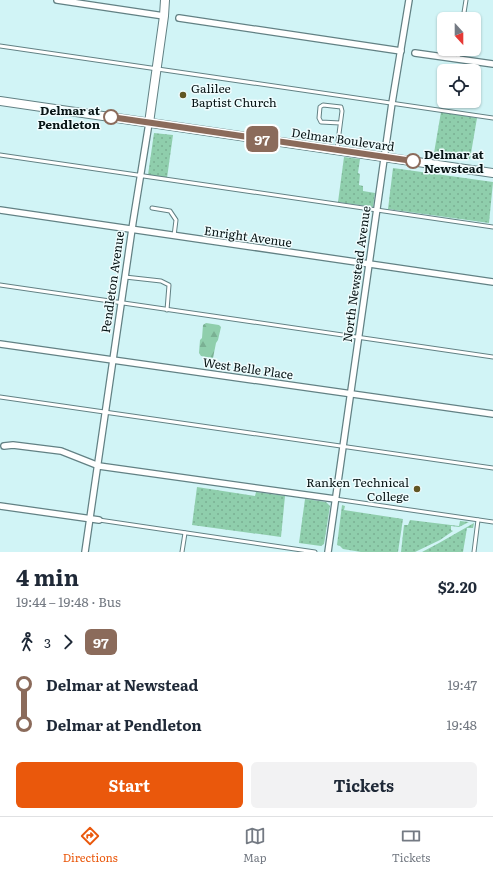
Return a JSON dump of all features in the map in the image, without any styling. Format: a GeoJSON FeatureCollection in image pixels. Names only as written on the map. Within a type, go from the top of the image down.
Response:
{"type":"FeatureCollection","features":[{"type":"Feature","properties":{"kind":"main road","name":"Pendleton Avenue"},"geometry":{"type":"LineString","coordinates":[[149,123],[165,0]]}},
{"type":"Feature","properties":{"kind":"main road","name":"Delmar Boulevard"},"geometry":{"type":"LineString","coordinates":[[0,101],[493,173]]}},
{"type":"Feature","properties":{"kind":"street"},"geometry":{"type":"LineString","coordinates":[[57,0],[164,16]]}},
{"type":"Feature","properties":{"kind":"street","name":"North Newstead Avenue"},"geometry":{"type":"LineString","coordinates":[[328,552],[384,157],[409,0]]}},
{"type":"Feature","properties":{"kind":"street"},"geometry":{"type":"LineString","coordinates":[[179,18],[401,51]]}},
{"type":"Feature","properties":{"kind":"street"},"geometry":{"type":"LineString","coordinates":[[415,53],[493,64]]}},
{"type":"Feature","properties":{"kind":"street","name":"Pendleton Avenue"},"geometry":{"type":"LineString","coordinates":[[86,552],[121,303],[149,123]]}},
{"type":"Feature","properties":{"kind":"street","name":"Enright Avenue"},"geometry":{"type":"LineString","coordinates":[[0,210],[493,282]]}},
{"type":"Feature","properties":{"kind":"street","name":"West Belle Place"},"geometry":{"type":"LineString","coordinates":[[0,344],[493,414]]}},
{"type":"Feature","properties":{"kind":"street"},"geometry":{"type":"LineString","coordinates":[[4,446],[13,445],[61,451],[99,466],[335,499]]}},
{"type":"Feature","properties":{"kind":"street"},"geometry":{"type":"LineString","coordinates":[[0,506],[100,520]]}},
{"type":"Feature","properties":{"kind":"lane"},"geometry":{"type":"LineString","coordinates":[[464,12],[466,0]]}},
{"type":"Feature","properties":{"kind":"lane"},"geometry":{"type":"LineString","coordinates":[[0,46],[493,118]]}},
{"type":"Feature","properties":{"kind":"lane"},"geometry":{"type":"LineString","coordinates":[[336,150],[342,111],[341,107],[324,105],[320,107],[319,118],[321,122],[340,123]]}},
{"type":"Feature","properties":{"kind":"lane"},"geometry":{"type":"LineString","coordinates":[[0,155],[493,227]]}},
{"type":"Feature","properties":{"kind":"lane"},"geometry":{"type":"LineString","coordinates":[[152,208],[170,211],[176,220],[174,236]]}},
{"type":"Feature","properties":{"kind":"lane"},"geometry":{"type":"LineString","coordinates":[[125,277],[161,281],[169,285],[167,310]]}},
{"type":"Feature","properties":{"kind":"lane"},"geometry":{"type":"LineString","coordinates":[[0,285],[493,357]]}},
{"type":"Feature","properties":{"kind":"lane"},"geometry":{"type":"LineString","coordinates":[[0,397],[493,468]]}},
{"type":"Feature","properties":{"kind":"lane"},"geometry":{"type":"LineString","coordinates":[[335,499],[493,522]]}},
{"type":"Feature","properties":{"kind":"lane"},"geometry":{"type":"LineString","coordinates":[[100,520],[315,552]]}},
{"type":"Feature","properties":{"kind":"lane"},"geometry":{"type":"LineString","coordinates":[[474,552],[478,520]]}},
{"type":"Feature","properties":{"kind":"lane"},"geometry":{"type":"LineString","coordinates":[[182,552],[185,533]]}},
{"type":"Feature","properties":{"kind":"green space"},"geometry":{"type":"Polygon","coordinates":[[[441,112],[477,118],[470,159],[434,153],[441,112]]]}},
{"type":"Feature","properties":{"kind":"green space"},"geometry":{"type":"Polygon","coordinates":[[[154,133],[173,135],[167,178],[148,175],[154,133]]]}},
{"type":"Feature","properties":{"kind":"green space"},"geometry":{"type":"Polygon","coordinates":[[[344,157],[360,159],[358,173],[360,174],[359,185],[363,186],[363,191],[375,193],[373,207],[338,202],[344,157]]]}},
{"type":"Feature","properties":{"kind":"green space"},"geometry":{"type":"Polygon","coordinates":[[[393,168],[493,182],[489,223],[388,209],[393,168]]]}},
{"type":"Feature","properties":{"kind":"green space"},"geometry":{"type":"Polygon","coordinates":[[[206,323],[219,325],[221,327],[213,358],[201,356],[199,353],[203,325],[206,323]]]}},
{"type":"Feature","properties":{"kind":"green space"},"geometry":{"type":"Polygon","coordinates":[[[197,487],[255,496],[256,492],[285,496],[281,537],[192,525],[197,487]]]}},
{"type":"Feature","properties":{"kind":"green space"},"geometry":{"type":"Polygon","coordinates":[[[305,499],[326,502],[330,506],[324,544],[321,546],[299,543],[305,499]]]}},
{"type":"Feature","properties":{"kind":"green space"},"geometry":{"type":"Polygon","coordinates":[[[342,505],[345,506],[344,510],[403,519],[398,552],[361,552],[343,549],[337,545],[342,505]]]}},
{"type":"Feature","properties":{"kind":"green space"},"geometry":{"type":"Polygon","coordinates":[[[410,520],[459,526],[460,521],[469,522],[459,527],[451,526],[451,530],[453,531],[440,540],[415,552],[401,552],[404,525],[408,525],[410,520]]]}},
{"type":"Feature","properties":{"kind":"green space"},"geometry":{"type":"Polygon","coordinates":[[[474,523],[473,528],[467,528],[463,552],[422,552],[439,543],[474,523]]]}},
{"type":"Feature","properties":{"kind":"bus line","name":"97"},"geometry":{"type":"LineString","coordinates":[[111,117],[413,161]]}},
{"type":"Feature","properties":{"kind":"place","name":"Galilee Baptist Church"},"geometry":{"type":"Point","coordinates":[183,95]}},
{"type":"Feature","properties":{"kind":"place","name":"Delmar at Pendleton"},"geometry":{"type":"Point","coordinates":[111,117]}},
{"type":"Feature","properties":{"kind":"place","name":"Delmar at Newstead"},"geometry":{"type":"Point","coordinates":[413,161]}},
{"type":"Feature","properties":{"kind":"place","name":"Ranken Technical College"},"geometry":{"type":"Point","coordinates":[417,489]}}]}
